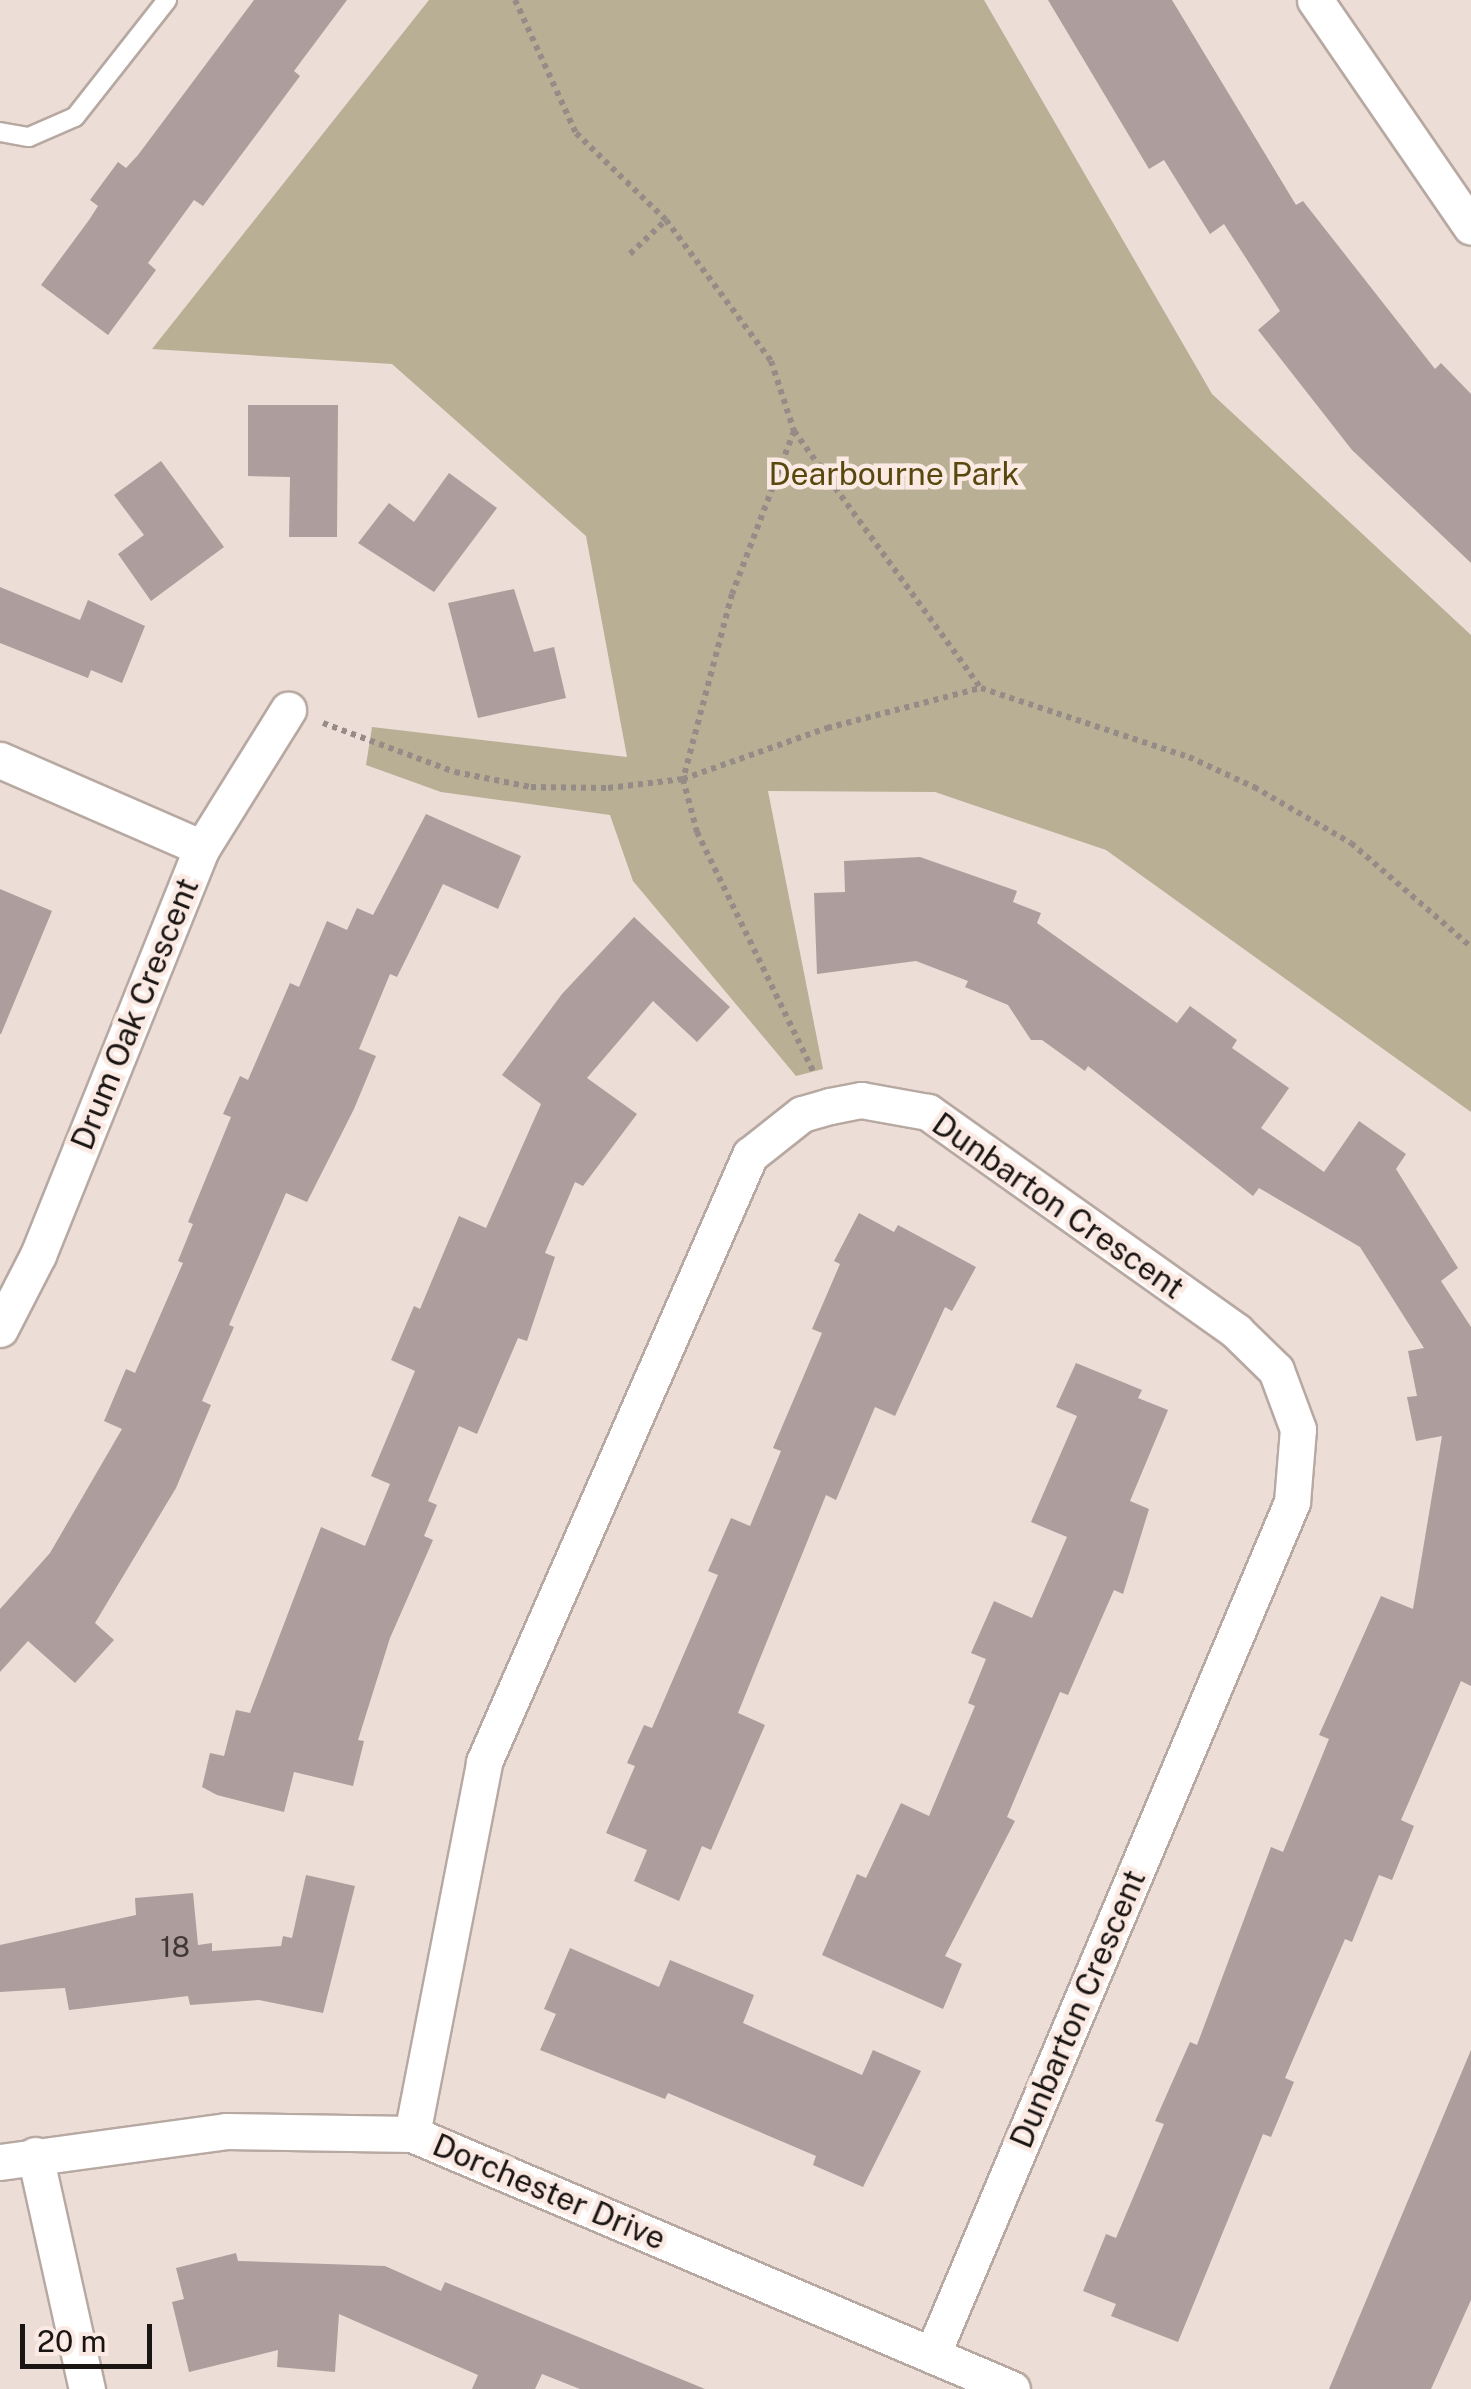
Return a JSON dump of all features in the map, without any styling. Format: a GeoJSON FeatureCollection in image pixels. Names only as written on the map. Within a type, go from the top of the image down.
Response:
{"type":"FeatureCollection","features":[{"type":"Feature","properties":{"kind":"street"},"geometry":{"type":"LineString","coordinates":[[1314,0],[1471,227]]}},
{"type":"Feature","properties":{"kind":"street","name":"Drum Oak Crescent"},"geometry":{"type":"LineString","coordinates":[[0,1329],[38,1255],[202,848],[288,710]]}},
{"type":"Feature","properties":{"kind":"street"},"geometry":{"type":"LineString","coordinates":[[0,760],[202,848]]}},
{"type":"Feature","properties":{"kind":"street","name":"Dunbarton Crescent"},"geometry":{"type":"LineString","coordinates":[[412,2134],[484,1762],[750,1155],[802,1114],[830,1106],[861,1100],[928,1112],[1236,1331],[1276,1370],[1298,1429],[1292,1502],[932,2356]]}},
{"type":"Feature","properties":{"kind":"street","name":"Dorchester Drive"},"geometry":{"type":"LineString","coordinates":[[0,2162],[35,2154],[226,2131],[412,2134],[1012,2389]]}},
{"type":"Feature","properties":{"kind":"street"},"geometry":{"type":"LineString","coordinates":[[35,2154],[87,2389]]}},
{"type":"Feature","properties":{"kind":"lane"},"geometry":{"type":"LineString","coordinates":[[0,132],[29,137],[75,117],[167,0]]}},
{"type":"Feature","properties":{"kind":"path"},"geometry":{"type":"LineString","coordinates":[[515,0],[576,133],[666,220],[771,361],[794,431],[981,688]]}},
{"type":"Feature","properties":{"kind":"path"},"geometry":{"type":"LineString","coordinates":[[630,254],[666,220]]}},
{"type":"Feature","properties":{"kind":"path"},"geometry":{"type":"LineString","coordinates":[[794,431],[732,594],[683,779],[697,832],[830,1106]]}},
{"type":"Feature","properties":{"kind":"path"},"geometry":{"type":"LineString","coordinates":[[288,710],[455,772],[531,787],[608,788],[683,779],[827,728],[981,688],[1189,757],[1254,787],[1351,843],[1471,947]]}},
{"type":"Feature","properties":{"kind":"green space","name":"Dearbourne Park"},"geometry":{"type":"Polygon","coordinates":[[[429,0],[984,0],[1212,394],[1471,635],[1471,1112],[1106,850],[935,792],[768,791],[823,1069],[796,1076],[633,881],[610,815],[441,792],[366,765],[372,727],[627,757],[586,536],[392,364],[152,349],[429,0]]]}},
{"type":"Feature","properties":{"kind":"building"},"geometry":{"type":"Polygon","coordinates":[[[254,0],[347,0],[294,71],[300,76],[203,206],[194,200],[148,263],[156,270],[108,335],[41,285],[98,206],[90,200],[118,162],[126,168],[138,155],[254,0]]]}},
{"type":"Feature","properties":{"kind":"building"},"geometry":{"type":"Polygon","coordinates":[[[1048,0],[1172,0],[1296,205],[1303,201],[1435,369],[1441,363],[1471,394],[1471,563],[1352,450],[1258,330],[1280,311],[1224,224],[1210,234],[1164,160],[1149,169],[1048,0]]]}},
{"type":"Feature","properties":{"kind":"building"},"geometry":{"type":"Polygon","coordinates":[[[248,405],[338,405],[337,537],[289,537],[290,477],[248,476],[248,405]]]}},
{"type":"Feature","properties":{"kind":"building"},"geometry":{"type":"Polygon","coordinates":[[[161,461],[224,547],[151,601],[118,554],[144,535],[114,495],[161,461]]]}},
{"type":"Feature","properties":{"kind":"building"},"geometry":{"type":"Polygon","coordinates":[[[449,473],[497,508],[434,592],[358,543],[389,503],[414,522],[449,473]]]}},
{"type":"Feature","properties":{"kind":"building"},"geometry":{"type":"Polygon","coordinates":[[[0,587],[80,620],[88,600],[145,626],[122,683],[91,670],[88,678],[0,643],[0,587]]]}},
{"type":"Feature","properties":{"kind":"building"},"geometry":{"type":"Polygon","coordinates":[[[514,589],[534,652],[554,647],[566,698],[478,718],[448,603],[514,589]]]}},
{"type":"Feature","properties":{"kind":"building"},"geometry":{"type":"Polygon","coordinates":[[[426,814],[521,856],[498,909],[443,884],[397,977],[390,974],[359,1049],[376,1056],[354,1109],[307,1202],[286,1193],[229,1325],[234,1327],[202,1401],[211,1405],[176,1488],[95,1623],[114,1640],[75,1683],[28,1641],[0,1672],[0,1609],[50,1553],[122,1429],[104,1421],[126,1369],[135,1373],[183,1263],[178,1261],[193,1224],[188,1222],[231,1117],[223,1114],[240,1076],[248,1080],[290,983],[299,987],[327,921],[347,930],[357,908],[373,915],[426,814]]]}},
{"type":"Feature","properties":{"kind":"building"},"geometry":{"type":"Polygon","coordinates":[[[920,857],[1017,891],[1013,902],[1041,913],[1037,923],[1177,1023],[1190,1006],[1237,1040],[1232,1048],[1289,1088],[1261,1128],[1324,1172],[1359,1121],[1406,1154],[1396,1169],[1458,1268],[1441,1281],[1471,1327],[1471,1686],[1461,1681],[1401,1820],[1414,1826],[1392,1880],[1379,1875],[1352,1942],[1345,1939],[1285,2078],[1294,2082],[1271,2137],[1263,2134],[1178,2342],[1111,2316],[1116,2304],[1083,2291],[1106,2234],[1116,2238],[1164,2124],[1155,2121],[1190,2042],[1197,2045],[1271,1847],[1283,1852],[1329,1739],[1319,1735],[1381,1596],[1413,1609],[1442,1436],[1416,1441],[1407,1397],[1417,1396],[1408,1351],[1424,1348],[1360,1247],[1259,1188],[1253,1196],[1088,1066],[1085,1071],[1042,1040],[1031,1040],[1008,1005],[965,987],[968,981],[916,961],[817,974],[814,893],[845,892],[844,861],[920,857]]]}},
{"type":"Feature","properties":{"kind":"building"},"geometry":{"type":"Polygon","coordinates":[[[0,889],[52,911],[1,1034],[0,1034],[0,889]]]}},
{"type":"Feature","properties":{"kind":"building"},"geometry":{"type":"Polygon","coordinates":[[[634,917],[730,1007],[697,1042],[653,1001],[587,1078],[637,1114],[583,1186],[575,1182],[545,1253],[555,1257],[527,1341],[518,1338],[477,1434],[459,1426],[428,1501],[437,1505],[424,1536],[433,1540],[390,1638],[358,1740],[364,1741],[353,1786],[294,1772],[284,1812],[217,1795],[202,1787],[210,1753],[224,1756],[236,1710],[250,1713],[321,1527],[365,1546],[390,1484],[371,1476],[415,1371],[391,1360],[414,1306],[420,1309],[459,1216],[486,1228],[541,1104],[502,1075],[562,994],[634,917]]]}},
{"type":"Feature","properties":{"kind":"building"},"geometry":{"type":"Polygon","coordinates":[[[859,1213],[894,1232],[898,1225],[976,1267],[952,1311],[945,1307],[895,1416],[875,1407],[836,1500],[826,1495],[738,1713],[765,1725],[711,1850],[702,1846],[679,1901],[634,1881],[647,1850],[606,1833],[635,1766],[627,1763],[644,1725],[652,1728],[718,1575],[708,1571],[731,1518],[750,1526],[781,1451],[773,1448],[822,1333],[812,1329],[840,1264],[834,1261],[859,1213]]]}},
{"type":"Feature","properties":{"kind":"building"},"geometry":{"type":"Polygon","coordinates":[[[1076,1363],[1142,1390],[1138,1398],[1168,1410],[1130,1501],[1149,1509],[1123,1594],[1114,1590],[1068,1695],[1060,1692],[1007,1817],[1015,1821],[945,1956],[962,1964],[943,2009],[822,1955],[857,1874],[866,1878],[901,1803],[929,1816],[975,1706],[968,1703],[986,1659],[971,1653],[994,1601],[1032,1618],[1067,1537],[1031,1522],[1077,1416],[1056,1407],[1076,1363]]]}},
{"type":"Feature","properties":{"kind":"building"},"geometry":{"type":"Polygon","coordinates":[[[306,1875],[355,1886],[323,2013],[259,2000],[190,2005],[188,1996],[69,2010],[65,1988],[0,1992],[0,1945],[136,1915],[135,1898],[193,1893],[198,1945],[212,1943],[212,1951],[281,1946],[283,1936],[292,1938],[306,1875]]]}},
{"type":"Feature","properties":{"kind":"building"},"geometry":{"type":"Polygon","coordinates":[[[570,1948],[659,1987],[670,1960],[754,1995],[743,2023],[862,2075],[873,2050],[921,2071],[863,2187],[813,2165],[816,2156],[668,2093],[665,2099],[540,2050],[556,2014],[544,2009],[570,1948]]]}},
{"type":"Feature","properties":{"kind":"building"},"geometry":{"type":"Polygon","coordinates":[[[1471,2050],[1471,2300],[1431,2389],[1329,2389],[1471,2050]]]}},
{"type":"Feature","properties":{"kind":"building"},"geometry":{"type":"Polygon","coordinates":[[[236,2253],[238,2261],[385,2266],[441,2291],[445,2282],[705,2389],[580,2389],[542,2374],[535,2389],[472,2389],[478,2375],[339,2314],[335,2372],[277,2367],[278,2350],[189,2372],[172,2302],[184,2299],[176,2268],[236,2253]]]}}]}
